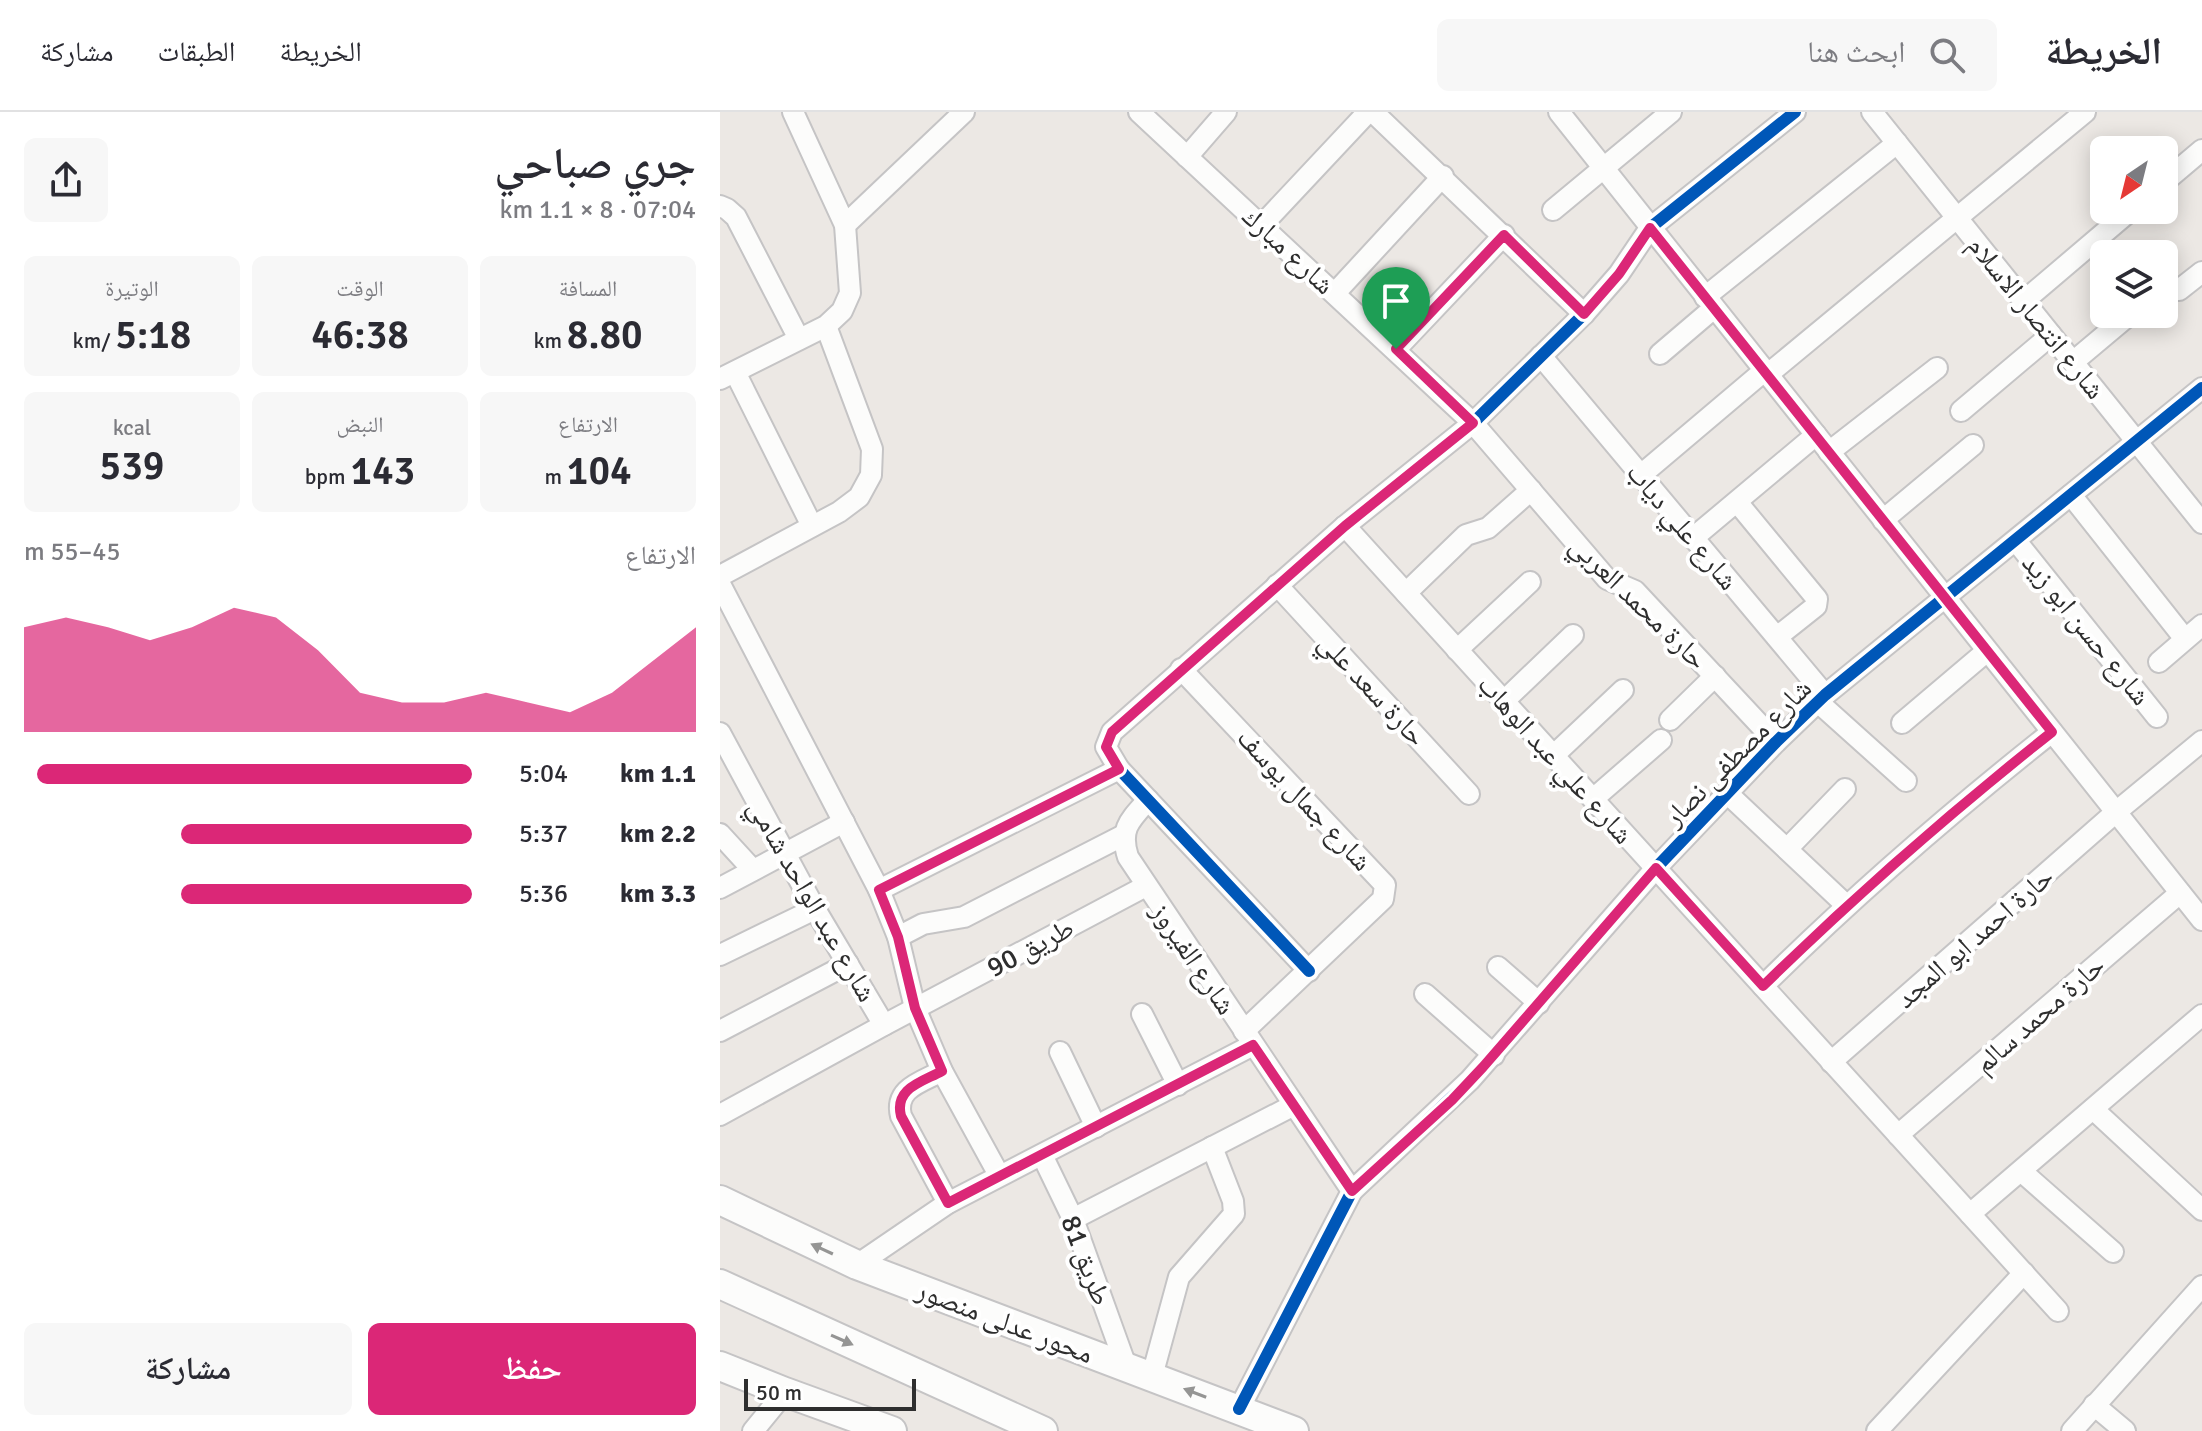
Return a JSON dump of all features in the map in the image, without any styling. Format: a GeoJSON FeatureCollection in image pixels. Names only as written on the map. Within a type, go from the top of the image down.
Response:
{"type":"FeatureCollection","features":[{"type":"Feature","properties":{"kind":"main road","name":"محور عدلى منصور"},"geometry":{"type":"LineString","coordinates":[[720,1200],[857,1265],[1294,1431]]}},
{"type":"Feature","properties":{"kind":"main road"},"geometry":{"type":"LineString","coordinates":[[720,1284],[1043,1431]]}},
{"type":"Feature","properties":{"kind":"main road"},"geometry":{"type":"LineString","coordinates":[[720,1366],[892,1431]]}},
{"type":"Feature","properties":{"kind":"street"},"geometry":{"type":"LineString","coordinates":[[793,112],[845,225],[850,293],[842,311],[826,326],[728,376],[812,526]]}},
{"type":"Feature","properties":{"kind":"street"},"geometry":{"type":"LineString","coordinates":[[845,225],[964,112]]}},
{"type":"Feature","properties":{"kind":"street","name":"شارع مبارك"},"geometry":{"type":"LineString","coordinates":[[1139,112],[1473,423]]}},
{"type":"Feature","properties":{"kind":"street"},"geometry":{"type":"LineString","coordinates":[[1187,157],[1226,112]]}},
{"type":"Feature","properties":{"kind":"street"},"geometry":{"type":"LineString","coordinates":[[1262,225],[1373,112],[1584,314]]}},
{"type":"Feature","properties":{"kind":"street"},"geometry":{"type":"LineString","coordinates":[[1559,112],[2116,812],[2190,894],[2202,920]]}},
{"type":"Feature","properties":{"kind":"street"},"geometry":{"type":"LineString","coordinates":[[1553,210],[1671,112]]}},
{"type":"Feature","properties":{"kind":"street"},"geometry":{"type":"LineString","coordinates":[[1309,971],[1119,769],[1106,747],[1112,732],[1345,526],[1473,423],[1584,314],[1619,274],[1650,228],[1795,112]]}},
{"type":"Feature","properties":{"kind":"street","name":"شارع انتصار الاسلام"},"geometry":{"type":"LineString","coordinates":[[1872,112],[2202,523]]}},
{"type":"Feature","properties":{"kind":"street"},"geometry":{"type":"LineString","coordinates":[[1641,475],[2085,112]]}},
{"type":"Feature","properties":{"kind":"street"},"geometry":{"type":"LineString","coordinates":[[1660,354],[1710,302],[1897,143]]}},
{"type":"Feature","properties":{"kind":"street"},"geometry":{"type":"LineString","coordinates":[[2178,170],[2202,150]]}},
{"type":"Feature","properties":{"kind":"street"},"geometry":{"type":"LineString","coordinates":[[1335,293],[1443,176]]}},
{"type":"Feature","properties":{"kind":"street"},"geometry":{"type":"LineString","coordinates":[[720,206],[736,217],[799,339]]}},
{"type":"Feature","properties":{"kind":"street"},"geometry":{"type":"LineString","coordinates":[[2024,301],[2115,224]]}},
{"type":"Feature","properties":{"kind":"street"},"geometry":{"type":"LineString","coordinates":[[1396,349],[1504,235]]}},
{"type":"Feature","properties":{"kind":"street"},"geometry":{"type":"LineString","coordinates":[[2179,290],[2202,272]]}},
{"type":"Feature","properties":{"kind":"street"},"geometry":{"type":"LineString","coordinates":[[720,576],[859,497],[871,475],[872,449],[826,326]]}},
{"type":"Feature","properties":{"kind":"street"},"geometry":{"type":"LineString","coordinates":[[2073,362],[2114,328]]}},
{"type":"Feature","properties":{"kind":"street"},"geometry":{"type":"LineString","coordinates":[[1961,411],[2051,335]]}},
{"type":"Feature","properties":{"kind":"street","name":"شارع علي دياب"},"geometry":{"type":"LineString","coordinates":[[1541,356],[1777,637],[1822,698],[1906,781]]}},
{"type":"Feature","properties":{"kind":"street"},"geometry":{"type":"LineString","coordinates":[[1693,538],[1737,502],[1937,368]]}},
{"type":"Feature","properties":{"kind":"street","name":"شارع مصطفى نصار"},"geometry":{"type":"LineString","coordinates":[[1239,1409],[1352,1191],[1452,1100],[1656,868],[1822,698],[2202,388]]}},
{"type":"Feature","properties":{"kind":"street","name":"حارة محمد العربي"},"geometry":{"type":"LineString","coordinates":[[1473,423],[1607,579],[1635,591],[1776,742]]}},
{"type":"Feature","properties":{"kind":"street"},"geometry":{"type":"LineString","coordinates":[[1883,520],[1973,445]]}},
{"type":"Feature","properties":{"kind":"street"},"geometry":{"type":"LineString","coordinates":[[1406,593],[1466,535],[1488,528],[1531,490]]}},
{"type":"Feature","properties":{"kind":"street"},"geometry":{"type":"LineString","coordinates":[[2071,495],[2185,639]]}},
{"type":"Feature","properties":{"kind":"street"},"geometry":{"type":"LineString","coordinates":[[1737,502],[1817,599],[1816,606],[1777,637]]}},
{"type":"Feature","properties":{"kind":"street","name":"شارع علي عبد الوهاب"},"geometry":{"type":"LineString","coordinates":[[1345,526],[2058,1311]]}},
{"type":"Feature","properties":{"kind":"street","name":"شارع حسن ابو زيد"},"geometry":{"type":"LineString","coordinates":[[2016,541],[2157,717]]}},
{"type":"Feature","properties":{"kind":"street"},"geometry":{"type":"LineString","coordinates":[[1457,650],[1530,582]]}},
{"type":"Feature","properties":{"kind":"street"},"geometry":{"type":"LineString","coordinates":[[720,584],[879,890],[898,937],[915,1008],[942,1071],[999,1175]]}},
{"type":"Feature","properties":{"kind":"street","name":"حارة سعد علي"},"geometry":{"type":"LineString","coordinates":[[1277,585],[1469,794]]}},
{"type":"Feature","properties":{"kind":"street"},"geometry":{"type":"LineString","coordinates":[[2159,662],[2202,625]]}},
{"type":"Feature","properties":{"kind":"street"},"geometry":{"type":"LineString","coordinates":[[1504,701],[1573,635]]}},
{"type":"Feature","properties":{"kind":"street"},"geometry":{"type":"LineString","coordinates":[[1902,723],[1987,651]]}},
{"type":"Feature","properties":{"kind":"street","name":"شارع جمال يوسف"},"geometry":{"type":"LineString","coordinates":[[857,1265],[948,1203],[1178,1085],[1249,1038],[1309,971],[1383,899],[1385,885],[1181,669]]}},
{"type":"Feature","properties":{"kind":"street"},"geometry":{"type":"LineString","coordinates":[[1670,720],[1715,676]]}},
{"type":"Feature","properties":{"kind":"street"},"geometry":{"type":"LineString","coordinates":[[1553,756],[1623,690]]}},
{"type":"Feature","properties":{"kind":"street"},"geometry":{"type":"LineString","coordinates":[[1763,986],[1846,905],[1970,797],[2052,732]]}},
{"type":"Feature","properties":{"kind":"street","name":"شارع عبد الواحد شامي"},"geometry":{"type":"LineString","coordinates":[[720,733],[815,909],[884,1025]]}},
{"type":"Feature","properties":{"kind":"street"},"geometry":{"type":"LineString","coordinates":[[1593,799],[1661,740]]}},
{"type":"Feature","properties":{"kind":"street","name":"حارة احمد ابو المجد"},"geometry":{"type":"LineString","coordinates":[[1831,1062],[2116,812],[2202,741]]}},
{"type":"Feature","properties":{"kind":"street"},"geometry":{"type":"LineString","coordinates":[[879,890],[1119,769]]}},
{"type":"Feature","properties":{"kind":"street"},"geometry":{"type":"LineString","coordinates":[[1787,849],[1845,789]]}},
{"type":"Feature","properties":{"kind":"street"},"geometry":{"type":"LineString","coordinates":[[1727,793],[1846,905]]}},
{"type":"Feature","properties":{"kind":"street"},"geometry":{"type":"LineString","coordinates":[[898,937],[923,924],[964,917],[1124,835],[1129,823],[1148,800]]}},
{"type":"Feature","properties":{"kind":"street"},"geometry":{"type":"LineString","coordinates":[[720,888],[844,822]]}},
{"type":"Feature","properties":{"kind":"street"},"geometry":{"type":"LineString","coordinates":[[720,834],[753,870]]}},
{"type":"Feature","properties":{"kind":"street","name":"شارع الفيروز"},"geometry":{"type":"LineString","coordinates":[[1124,835],[1128,857],[1146,886],[1352,1191]]}},
{"type":"Feature","properties":{"kind":"street","name":"طريق 90"},"geometry":{"type":"LineString","coordinates":[[720,1115],[1146,886]]}},
{"type":"Feature","properties":{"kind":"street","name":"حارة محمد سالم"},"geometry":{"type":"LineString","coordinates":[[1898,1135],[2190,894]]}},
{"type":"Feature","properties":{"kind":"street"},"geometry":{"type":"LineString","coordinates":[[720,955],[815,909]]}},
{"type":"Feature","properties":{"kind":"street"},"geometry":{"type":"LineString","coordinates":[[720,1031],[848,964]]}},
{"type":"Feature","properties":{"kind":"street"},"geometry":{"type":"LineString","coordinates":[[1498,967],[1539,1003]]}},
{"type":"Feature","properties":{"kind":"street"},"geometry":{"type":"LineString","coordinates":[[1425,994],[1494,1055]]}},
{"type":"Feature","properties":{"kind":"street"},"geometry":{"type":"LineString","coordinates":[[1142,1014],[1178,1085]]}},
{"type":"Feature","properties":{"kind":"street"},"geometry":{"type":"LineString","coordinates":[[1970,1214],[2202,1015]]}},
{"type":"Feature","properties":{"kind":"street"},"geometry":{"type":"LineString","coordinates":[[1060,1052],[1096,1127]]}},
{"type":"Feature","properties":{"kind":"street"},"geometry":{"type":"LineString","coordinates":[[942,1071],[909,1088],[900,1097],[898,1105],[948,1203]]}},
{"type":"Feature","properties":{"kind":"street"},"geometry":{"type":"LineString","coordinates":[[1073,1219],[1294,1105]]}},
{"type":"Feature","properties":{"kind":"street"},"geometry":{"type":"LineString","coordinates":[[2093,1109],[2202,1210]]}},
{"type":"Feature","properties":{"kind":"street"},"geometry":{"type":"LineString","coordinates":[[1139,1371],[1179,1277],[1234,1214],[1233,1201],[1212,1147]]}},
{"type":"Feature","properties":{"kind":"street","name":"طريق 81"},"geometry":{"type":"LineString","coordinates":[[1042,1155],[1139,1371]]}},
{"type":"Feature","properties":{"kind":"street"},"geometry":{"type":"LineString","coordinates":[[2021,1171],[2113,1252]]}},
{"type":"Feature","properties":{"kind":"street"},"geometry":{"type":"LineString","coordinates":[[1877,1431],[2024,1273]]}},
{"type":"Feature","properties":{"kind":"street"},"geometry":{"type":"LineString","coordinates":[[2072,1431],[2202,1286]]}},
{"type":"Feature","properties":{"kind":"street"},"geometry":{"type":"LineString","coordinates":[[753,1431],[785,1392]]}},
{"type":"Feature","properties":{"kind":"street"},"geometry":{"type":"LineString","coordinates":[[2094,1405],[2125,1431]]}},
{"type":"Feature","properties":{"kind":"cycle path"},"geometry":{"type":"LineString","coordinates":[[1309,971],[1119,769],[1106,747],[1112,732],[1345,526],[1473,423],[1584,314],[1619,274],[1650,228],[1795,112]]}},
{"type":"Feature","properties":{"kind":"cycle path"},"geometry":{"type":"LineString","coordinates":[[1239,1409],[1352,1191],[1470,1080],[1656,868],[1825,695],[2202,388]]}},
{"type":"Feature","properties":{"kind":"route"},"geometry":{"type":"LineString","coordinates":[[1650,228],[2052,732],[1913,846],[1846,905],[1763,986],[1656,868],[1452,1100],[1352,1191],[1253,1045],[948,1203],[898,1105],[900,1097],[909,1088],[942,1071],[915,1008],[898,937],[879,890],[1119,769],[1107,753],[1112,732],[1345,526],[1473,423],[1396,349],[1504,235],[1584,314],[1619,274],[1650,228]]}}]}
